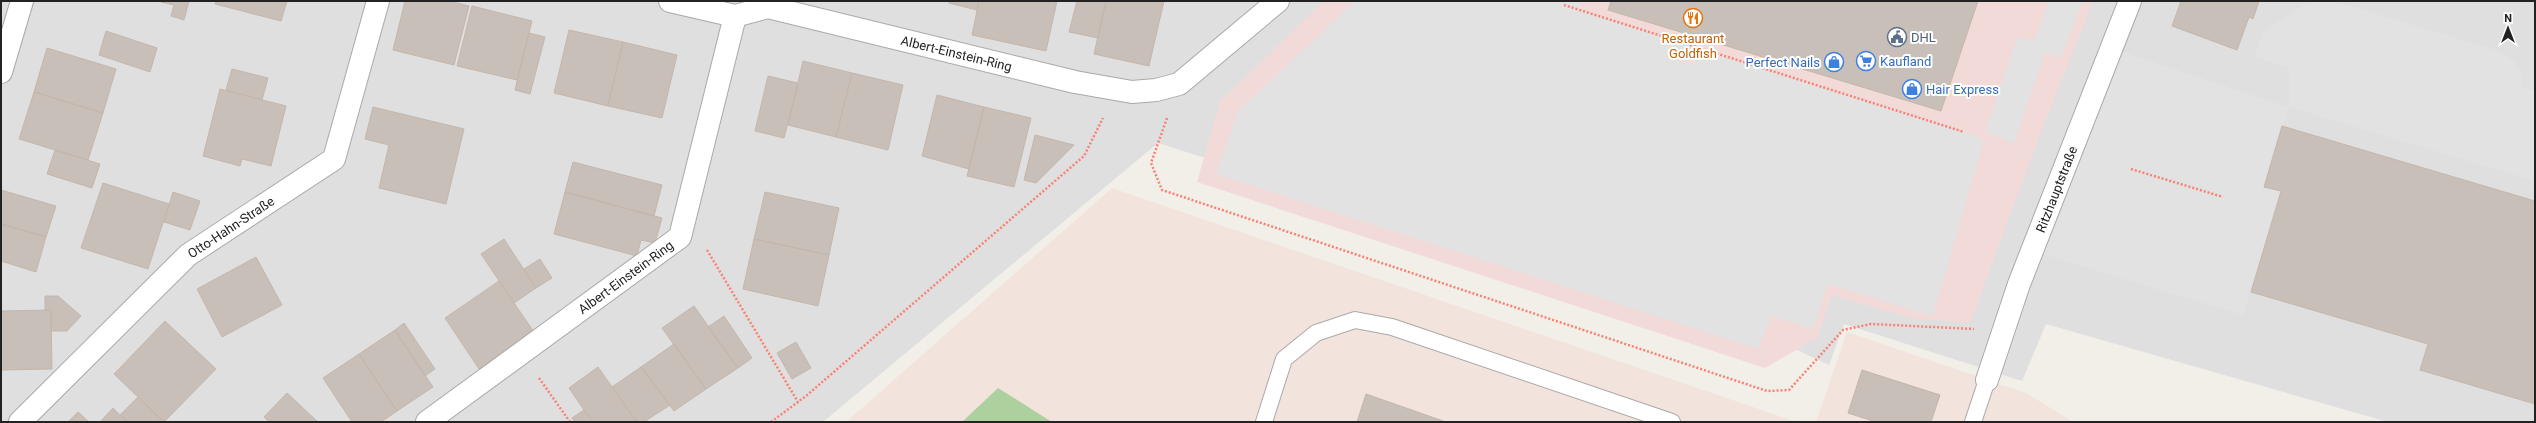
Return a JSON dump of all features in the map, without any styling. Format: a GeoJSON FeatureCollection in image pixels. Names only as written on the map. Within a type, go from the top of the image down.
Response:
{"type":"FeatureCollection","features":[{"type":"Feature","properties":{"kind":"street"},"geometry":{"type":"LineString","coordinates":[[1,72],[22,1]]}},
{"type":"Feature","properties":{"kind":"street","name":"Otto-Hahn-Straße"},"geometry":{"type":"LineString","coordinates":[[20,422],[188,255],[334,159],[378,1]]}},
{"type":"Feature","properties":{"kind":"street","name":"Albert-Einstein-Ring"},"geometry":{"type":"LineString","coordinates":[[670,1],[735,16],[768,8],[1075,82],[1132,92],[1156,90],[1179,84]]}},
{"type":"Feature","properties":{"kind":"street"},"geometry":{"type":"LineString","coordinates":[[1179,84],[1278,1]]}},
{"type":"Feature","properties":{"kind":"street","name":"Ritzhauptstraße"},"geometry":{"type":"LineString","coordinates":[[1986,380],[2022,278],[2130,1]]}},
{"type":"Feature","properties":{"kind":"street","name":"Albert-Einstein-Ring"},"geometry":{"type":"LineString","coordinates":[[427,422],[680,237],[735,16]]}},
{"type":"Feature","properties":{"kind":"lane"},"geometry":{"type":"LineString","coordinates":[[1264,422],[1284,359],[1316,332],[1355,320],[1392,327],[1672,422]]}},
{"type":"Feature","properties":{"kind":"lane"},"geometry":{"type":"LineString","coordinates":[[1973,422],[1986,380]]}},
{"type":"Feature","properties":{"kind":"path"},"geometry":{"type":"LineString","coordinates":[[1564,5],[1964,132]]}},
{"type":"Feature","properties":{"kind":"path"},"geometry":{"type":"LineString","coordinates":[[1179,84],[1152,163],[1162,190],[1767,391],[1789,390],[1843,330],[1871,324],[2004,331]]}},
{"type":"Feature","properties":{"kind":"path"},"geometry":{"type":"LineString","coordinates":[[771,422],[798,402],[1084,156],[1104,116],[1110,88]]}},
{"type":"Feature","properties":{"kind":"path"},"geometry":{"type":"LineString","coordinates":[[2131,168],[2223,197]]}},
{"type":"Feature","properties":{"kind":"path"},"geometry":{"type":"LineString","coordinates":[[686,216],[798,402]]}},
{"type":"Feature","properties":{"kind":"path"},"geometry":{"type":"LineString","coordinates":[[521,353],[570,422]]}},
{"type":"Feature","properties":{"kind":"shaded area"},"geometry":{"type":"Polygon","coordinates":[[[1,1],[2535,1],[2535,422],[2388,422],[2046,324],[2022,381],[1844,324],[1829,365],[1776,340],[1158,143],[823,422],[1,422],[1,1]]]}},
{"type":"Feature","properties":{"kind":"shaded area"},"geometry":{"type":"Polygon","coordinates":[[[1324,1],[2093,1],[2040,134],[1970,323],[1911,318],[1832,295],[1817,338],[1765,368],[1197,182],[1220,102],[1324,1]]]}},
{"type":"Feature","properties":{"kind":"shaded area"},"geometry":{"type":"Polygon","coordinates":[[[1355,1],[1582,1],[1579,10],[1984,139],[1933,316],[1828,284],[1813,329],[1771,316],[1758,349],[1216,174],[1238,111],[1355,1]]]}},
{"type":"Feature","properties":{"kind":"shaded area"},"geometry":{"type":"Polygon","coordinates":[[[2049,1],[2082,1],[2061,58],[2045,52],[2014,143],[1985,132],[2018,36],[2034,42],[2049,1]]]}},
{"type":"Feature","properties":{"kind":"shaded area"},"geometry":{"type":"Polygon","coordinates":[[[2309,1],[2334,1],[2495,50],[2512,59],[2522,72],[2522,87],[2535,91],[2535,181],[2289,107],[2289,68],[2255,57],[2262,33],[2309,1]]]}},
{"type":"Feature","properties":{"kind":"shaded area"},"geometry":{"type":"Polygon","coordinates":[[[2111,48],[2289,107],[2265,186],[2281,191],[2243,315],[2032,251],[2111,48]]]}},
{"type":"Feature","properties":{"kind":"shaded area"},"geometry":{"type":"Polygon","coordinates":[[[1112,188],[1797,422],[846,422],[1112,188]]]}},
{"type":"Feature","properties":{"kind":"shaded area"},"geometry":{"type":"Polygon","coordinates":[[[1847,332],[2026,393],[2074,422],[1816,422],[1847,332]]]}},
{"type":"Feature","properties":{"kind":"green space"},"geometry":{"type":"Polygon","coordinates":[[[998,388],[1052,422],[962,422],[998,388]]]}},
{"type":"Feature","properties":{"kind":"building"},"geometry":{"type":"Polygon","coordinates":[[[189,1],[184,20],[171,16],[174,5],[161,2],[189,1]]]}},
{"type":"Feature","properties":{"kind":"building"},"geometry":{"type":"Polygon","coordinates":[[[216,1],[287,1],[281,21],[215,4],[216,1]]]}},
{"type":"Feature","properties":{"kind":"building"},"geometry":{"type":"Polygon","coordinates":[[[405,1],[449,1],[469,6],[454,65],[393,50],[405,1]]]}},
{"type":"Feature","properties":{"kind":"building"},"geometry":{"type":"Polygon","coordinates":[[[949,1],[979,1],[977,10],[949,3],[949,1]]]}},
{"type":"Feature","properties":{"kind":"building"},"geometry":{"type":"Polygon","coordinates":[[[979,1],[1057,1],[1046,51],[972,35],[979,1]]]}},
{"type":"Feature","properties":{"kind":"building"},"geometry":{"type":"Polygon","coordinates":[[[1077,1],[1106,1],[1098,38],[1069,32],[1077,1]]]}},
{"type":"Feature","properties":{"kind":"building"},"geometry":{"type":"Polygon","coordinates":[[[1106,1],[1164,1],[1149,66],[1094,54],[1106,1]]]}},
{"type":"Feature","properties":{"kind":"building","name":"Kaufland"},"geometry":{"type":"Polygon","coordinates":[[[1611,1],[1978,1],[1941,111],[1608,10],[1611,1]]]}},
{"type":"Feature","properties":{"kind":"building"},"geometry":{"type":"Polygon","coordinates":[[[2181,1],[2259,1],[2253,19],[2249,17],[2237,50],[2172,26],[2181,1]]]}},
{"type":"Feature","properties":{"kind":"building"},"geometry":{"type":"Polygon","coordinates":[[[472,6],[532,21],[517,80],[457,66],[472,6]]]}},
{"type":"Feature","properties":{"kind":"building"},"geometry":{"type":"Polygon","coordinates":[[[569,30],[623,42],[608,106],[554,93],[569,30]]]}},
{"type":"Feature","properties":{"kind":"building"},"geometry":{"type":"Polygon","coordinates":[[[106,31],[157,48],[150,72],[99,55],[106,31]]]}},
{"type":"Feature","properties":{"kind":"building"},"geometry":{"type":"Polygon","coordinates":[[[529,33],[545,37],[530,94],[515,90],[529,33]]]}},
{"type":"Feature","properties":{"kind":"building"},"geometry":{"type":"Polygon","coordinates":[[[623,42],[677,55],[662,118],[608,106],[623,42]]]}},
{"type":"Feature","properties":{"kind":"building"},"geometry":{"type":"Polygon","coordinates":[[[47,48],[116,69],[103,113],[34,92],[47,48]]]}},
{"type":"Feature","properties":{"kind":"building"},"geometry":{"type":"Polygon","coordinates":[[[803,61],[852,73],[836,137],[788,125],[803,61]]]}},
{"type":"Feature","properties":{"kind":"building"},"geometry":{"type":"Polygon","coordinates":[[[232,69],[268,78],[262,100],[226,90],[232,69]]]}},
{"type":"Feature","properties":{"kind":"building"},"geometry":{"type":"Polygon","coordinates":[[[852,73],[903,85],[888,150],[836,137],[852,73]]]}},
{"type":"Feature","properties":{"kind":"building"},"geometry":{"type":"Polygon","coordinates":[[[768,76],[798,83],[784,138],[755,131],[768,76]]]}},
{"type":"Feature","properties":{"kind":"building"},"geometry":{"type":"Polygon","coordinates":[[[220,89],[286,106],[271,166],[242,159],[240,166],[203,156],[220,89]]]}},
{"type":"Feature","properties":{"kind":"building"},"geometry":{"type":"Polygon","coordinates":[[[34,92],[103,113],[88,160],[19,139],[34,92]]]}},
{"type":"Feature","properties":{"kind":"building"},"geometry":{"type":"Polygon","coordinates":[[[937,95],[984,107],[969,169],[922,156],[937,95]]]}},
{"type":"Feature","properties":{"kind":"building"},"geometry":{"type":"Polygon","coordinates":[[[373,107],[464,129],[446,204],[379,188],[389,145],[365,139],[373,107]]]}},
{"type":"Feature","properties":{"kind":"building"},"geometry":{"type":"Polygon","coordinates":[[[984,107],[1031,118],[1014,187],[967,176],[984,107]]]}},
{"type":"Feature","properties":{"kind":"building"},"geometry":{"type":"Polygon","coordinates":[[[2282,126],[2535,201],[2535,404],[2420,370],[2428,344],[2251,292],[2281,191],[2264,187],[2282,126]]]}},
{"type":"Feature","properties":{"kind":"building"},"geometry":{"type":"Polygon","coordinates":[[[1035,135],[1074,145],[1036,183],[1024,180],[1035,135]]]}},
{"type":"Feature","properties":{"kind":"building"},"geometry":{"type":"Polygon","coordinates":[[[55,150],[100,164],[92,188],[47,174],[55,150]]]}},
{"type":"Feature","properties":{"kind":"building"},"geometry":{"type":"Polygon","coordinates":[[[573,162],[662,185],[654,216],[565,192],[573,162]]]}},
{"type":"Feature","properties":{"kind":"building"},"geometry":{"type":"Polygon","coordinates":[[[103,183],[169,204],[148,269],[81,248],[103,183]]]}},
{"type":"Feature","properties":{"kind":"building"},"geometry":{"type":"Polygon","coordinates":[[[1,190],[56,206],[46,237],[1,224],[1,190]]]}},
{"type":"Feature","properties":{"kind":"building"},"geometry":{"type":"Polygon","coordinates":[[[173,192],[200,201],[190,230],[164,222],[173,192]]]}},
{"type":"Feature","properties":{"kind":"building"},"geometry":{"type":"Polygon","coordinates":[[[565,192],[662,218],[655,243],[641,240],[637,256],[554,234],[565,192]]]}},
{"type":"Feature","properties":{"kind":"building"},"geometry":{"type":"Polygon","coordinates":[[[765,192],[839,208],[829,255],[754,239],[765,192]]]}},
{"type":"Feature","properties":{"kind":"building"},"geometry":{"type":"Polygon","coordinates":[[[1,224],[46,237],[36,272],[1,261],[1,224]]]}},
{"type":"Feature","properties":{"kind":"building"},"geometry":{"type":"Polygon","coordinates":[[[504,239],[536,288],[514,303],[481,254],[504,239]]]}},
{"type":"Feature","properties":{"kind":"building"},"geometry":{"type":"Polygon","coordinates":[[[754,239],[829,255],[818,306],[743,289],[754,239]]]}},
{"type":"Feature","properties":{"kind":"building"},"geometry":{"type":"Polygon","coordinates":[[[256,257],[282,305],[222,337],[197,289],[256,257]]]}},
{"type":"Feature","properties":{"kind":"building"},"geometry":{"type":"Polygon","coordinates":[[[540,259],[552,278],[536,288],[524,269],[540,259]]]}},
{"type":"Feature","properties":{"kind":"building"},"geometry":{"type":"Polygon","coordinates":[[[499,281],[534,332],[479,369],[445,318],[499,281]]]}},
{"type":"Feature","properties":{"kind":"building"},"geometry":{"type":"Polygon","coordinates":[[[45,296],[58,296],[81,316],[67,331],[51,331],[51,310],[45,310],[45,296]]]}},
{"type":"Feature","properties":{"kind":"building"},"geometry":{"type":"Polygon","coordinates":[[[694,306],[738,368],[706,389],[662,328],[694,306]]]}},
{"type":"Feature","properties":{"kind":"building"},"geometry":{"type":"Polygon","coordinates":[[[51,310],[52,369],[1,370],[1,311],[51,310]]]}},
{"type":"Feature","properties":{"kind":"building"},"geometry":{"type":"Polygon","coordinates":[[[724,316],[752,358],[738,368],[708,327],[724,316]]]}},
{"type":"Feature","properties":{"kind":"building"},"geometry":{"type":"Polygon","coordinates":[[[165,321],[216,369],[164,422],[114,374],[165,321]]]}},
{"type":"Feature","properties":{"kind":"building"},"geometry":{"type":"Polygon","coordinates":[[[404,323],[435,369],[425,376],[395,330],[404,323]]]}},
{"type":"Feature","properties":{"kind":"building"},"geometry":{"type":"Polygon","coordinates":[[[395,330],[433,387],[397,411],[359,354],[395,330]]]}},
{"type":"Feature","properties":{"kind":"building"},"geometry":{"type":"Polygon","coordinates":[[[796,342],[811,368],[792,379],[777,353],[796,342]]]}},
{"type":"Feature","properties":{"kind":"building"},"geometry":{"type":"Polygon","coordinates":[[[674,344],[706,389],[674,411],[641,367],[674,344]]]}},
{"type":"Feature","properties":{"kind":"building"},"geometry":{"type":"Polygon","coordinates":[[[359,354],[397,411],[381,422],[352,422],[323,378],[359,354]]]}},
{"type":"Feature","properties":{"kind":"building"},"geometry":{"type":"Polygon","coordinates":[[[598,367],[637,422],[593,422],[584,410],[569,388],[598,367]]]}},
{"type":"Feature","properties":{"kind":"building"},"geometry":{"type":"Polygon","coordinates":[[[641,367],[670,405],[644,422],[637,422],[612,387],[641,367]]]}},
{"type":"Feature","properties":{"kind":"building"},"geometry":{"type":"Polygon","coordinates":[[[1862,370],[1940,395],[1931,422],[1876,422],[1848,413],[1862,370]]]}},
{"type":"Feature","properties":{"kind":"building"},"geometry":{"type":"Polygon","coordinates":[[[287,393],[318,422],[269,422],[264,417],[287,393]]]}},
{"type":"Feature","properties":{"kind":"building"},"geometry":{"type":"Polygon","coordinates":[[[1366,394],[1446,422],[1357,422],[1366,394]]]}},
{"type":"Feature","properties":{"kind":"building"},"geometry":{"type":"Polygon","coordinates":[[[138,397],[164,422],[128,422],[120,415],[138,397]]]}},
{"type":"Feature","properties":{"kind":"building"},"geometry":{"type":"Polygon","coordinates":[[[113,408],[120,415],[128,422],[100,422],[113,408]]]}},
{"type":"Feature","properties":{"kind":"building"},"geometry":{"type":"Polygon","coordinates":[[[584,410],[593,422],[575,422],[572,418],[584,410]]]}},
{"type":"Feature","properties":{"kind":"building"},"geometry":{"type":"Polygon","coordinates":[[[78,412],[89,422],[68,422],[78,412]]]}},
{"type":"Feature","properties":{"kind":"place","name":"Restaurant Goldfish"},"geometry":{"type":"Point","coordinates":[1693,18]}},
{"type":"Feature","properties":{"kind":"place","name":"DHL"},"geometry":{"type":"Point","coordinates":[1897,37]}},
{"type":"Feature","properties":{"kind":"place","name":"Kaufland"},"geometry":{"type":"Point","coordinates":[1866,61]}},
{"type":"Feature","properties":{"kind":"place","name":"Perfect Nails"},"geometry":{"type":"Point","coordinates":[1834,62]}},
{"type":"Feature","properties":{"kind":"place","name":"Hair Express"},"geometry":{"type":"Point","coordinates":[1912,89]}}]}
